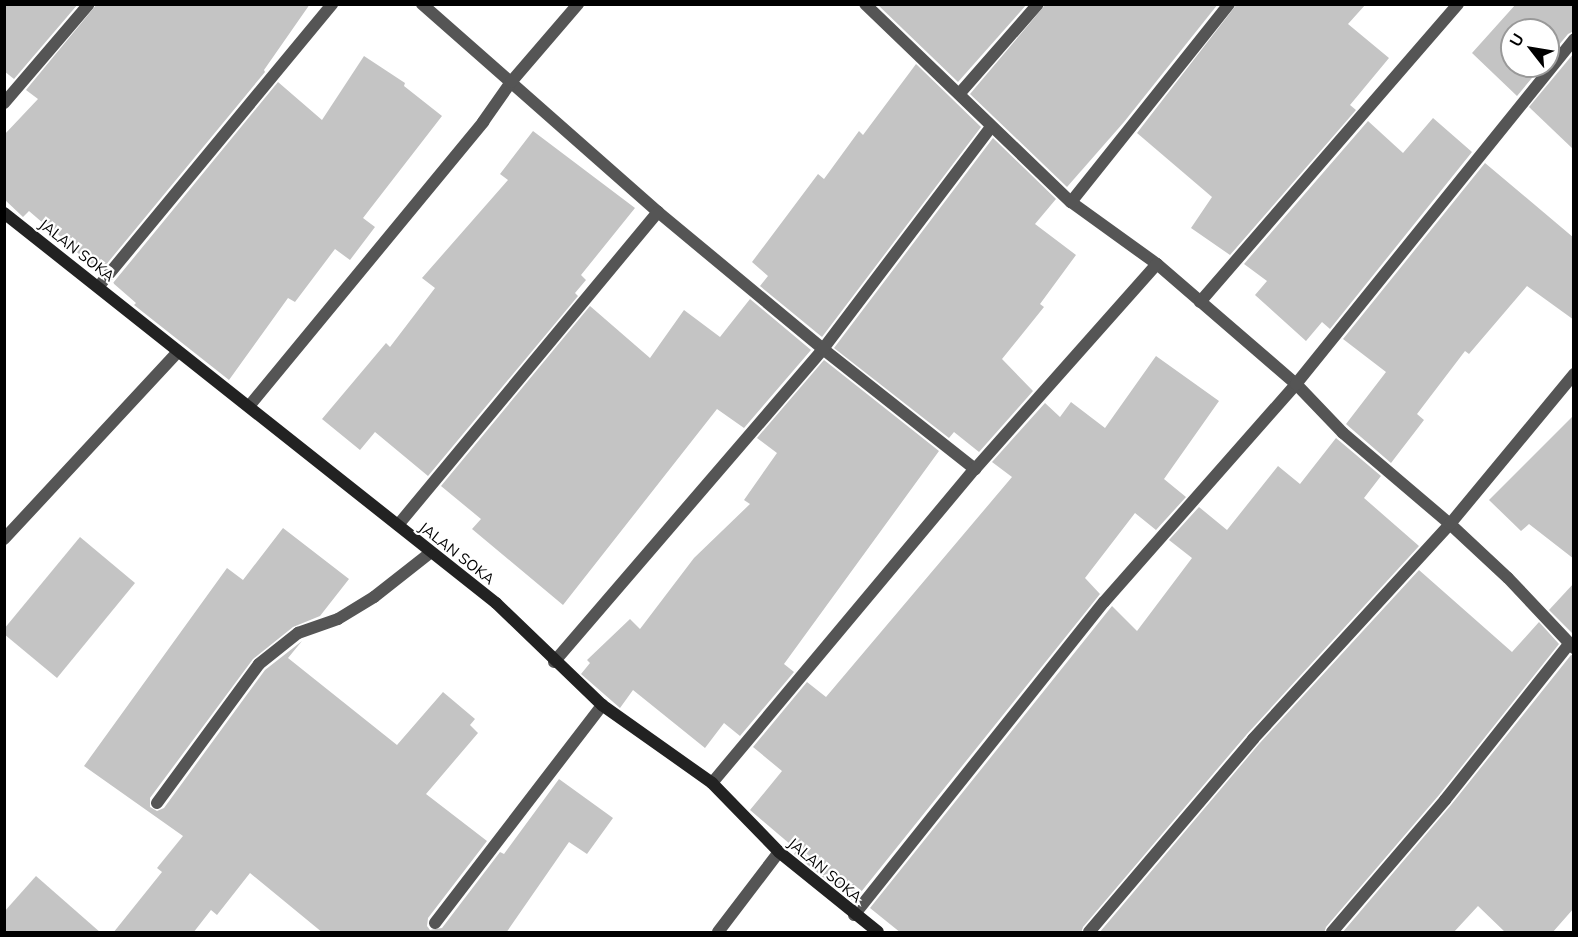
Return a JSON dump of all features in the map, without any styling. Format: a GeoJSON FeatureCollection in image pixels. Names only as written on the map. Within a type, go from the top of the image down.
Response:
{"type":"FeatureCollection","features":[{"type":"Feature","properties":{"kind":"street"},"geometry":{"type":"LineString","coordinates":[[4,103],[89,4]]}},
{"type":"Feature","properties":{"kind":"street"},"geometry":{"type":"LineString","coordinates":[[99,286],[332,4]]}},
{"type":"Feature","properties":{"kind":"street"},"geometry":{"type":"LineString","coordinates":[[422,4],[658,212],[823,349],[975,469]]}},
{"type":"Feature","properties":{"kind":"street"},"geometry":{"type":"LineString","coordinates":[[250,405],[483,122],[511,82],[578,4]]}},
{"type":"Feature","properties":{"kind":"street"},"geometry":{"type":"LineString","coordinates":[[865,4],[1071,202],[1157,264],[1296,384],[1343,433],[1450,524],[1508,578],[1571,646],[1332,933]]}},
{"type":"Feature","properties":{"kind":"street"},"geometry":{"type":"LineString","coordinates":[[960,93],[1038,4]]}},
{"type":"Feature","properties":{"kind":"street"},"geometry":{"type":"LineString","coordinates":[[1071,202],[1229,4]]}},
{"type":"Feature","properties":{"kind":"street"},"geometry":{"type":"LineString","coordinates":[[1200,302],[1458,4]]}},
{"type":"Feature","properties":{"kind":"street"},"geometry":{"type":"LineString","coordinates":[[854,915],[1104,602],[1296,384],[1574,39]]}},
{"type":"Feature","properties":{"kind":"street"},"geometry":{"type":"LineString","coordinates":[[554,662],[823,349],[992,127]]}},
{"type":"Feature","properties":{"kind":"street"},"geometry":{"type":"LineString","coordinates":[[398,525],[658,212]]}},
{"type":"Feature","properties":{"kind":"street","name":"JALAN SOKA"},"geometry":{"type":"LineString","coordinates":[[4,213],[99,286],[178,352],[250,405],[430,553],[496,603],[554,662],[602,705],[712,783],[779,852],[878,933]]}},
{"type":"Feature","properties":{"kind":"street"},"geometry":{"type":"LineString","coordinates":[[712,783],[975,469],[1157,264]]}},
{"type":"Feature","properties":{"kind":"street"},"geometry":{"type":"LineString","coordinates":[[4,539],[178,352]]}},
{"type":"Feature","properties":{"kind":"street"},"geometry":{"type":"LineString","coordinates":[[1089,933],[1253,739],[1450,524],[1574,374]]}},
{"type":"Feature","properties":{"kind":"street"},"geometry":{"type":"LineString","coordinates":[[157,803],[259,664],[297,633],[338,619],[374,597],[430,553]]}},
{"type":"Feature","properties":{"kind":"street"},"geometry":{"type":"LineString","coordinates":[[435,923],[602,705]]}},
{"type":"Feature","properties":{"kind":"street"},"geometry":{"type":"LineString","coordinates":[[718,933],[779,852]]}},
{"type":"Feature","properties":{"kind":"building"},"geometry":{"type":"Polygon","coordinates":[[[4,4],[78,4],[14,79],[4,71],[4,4]]]}},
{"type":"Feature","properties":{"kind":"building"},"geometry":{"type":"Polygon","coordinates":[[[97,4],[310,4],[264,70],[265,72],[100,272],[29,211],[23,217],[4,199],[4,135],[38,99],[26,90],[97,4]]]}},
{"type":"Feature","properties":{"kind":"building"},"geometry":{"type":"Polygon","coordinates":[[[877,4],[1027,4],[958,82],[877,4]]]}},
{"type":"Feature","properties":{"kind":"building"},"geometry":{"type":"Polygon","coordinates":[[[1046,4],[1218,4],[1124,122],[1067,187],[970,94],[1046,4]]]}},
{"type":"Feature","properties":{"kind":"building"},"geometry":{"type":"Polygon","coordinates":[[[1237,4],[1366,4],[1348,24],[1389,58],[1350,105],[1356,110],[1230,255],[1191,228],[1212,197],[1137,133],[1237,4]]]}},
{"type":"Feature","properties":{"kind":"building"},"geometry":{"type":"Polygon","coordinates":[[[1516,4],[1574,4],[1574,31],[1560,44],[1560,18],[1503,18],[1516,4]]]}},
{"type":"Feature","properties":{"kind":"building"},"geometry":{"type":"Polygon","coordinates":[[[1500,22],[1500,78],[1532,78],[1517,96],[1472,53],[1500,22]]]}},
{"type":"Feature","properties":{"kind":"building"},"geometry":{"type":"Polygon","coordinates":[[[1574,53],[1574,150],[1529,107],[1553,78],[1560,78],[1560,70],[1574,53]]]}},
{"type":"Feature","properties":{"kind":"building"},"geometry":{"type":"Polygon","coordinates":[[[364,56],[405,83],[404,86],[442,116],[363,218],[375,227],[350,260],[335,249],[295,302],[288,298],[229,380],[134,305],[136,303],[113,283],[278,82],[322,120],[364,56]]]}},
{"type":"Feature","properties":{"kind":"building"},"geometry":{"type":"Polygon","coordinates":[[[916,64],[981,127],[822,337],[760,286],[768,276],[752,262],[818,174],[824,179],[859,131],[863,135],[916,64]]]}},
{"type":"Feature","properties":{"kind":"building"},"geometry":{"type":"Polygon","coordinates":[[[1433,118],[1472,152],[1330,329],[1322,322],[1306,341],[1255,295],[1267,281],[1244,264],[1368,121],[1403,153],[1433,118]]]}},
{"type":"Feature","properties":{"kind":"building"},"geometry":{"type":"Polygon","coordinates":[[[533,131],[635,208],[581,275],[586,280],[575,293],[578,296],[428,476],[375,432],[360,450],[322,419],[386,343],[390,347],[435,288],[422,278],[508,180],[500,174],[533,131]]]}},
{"type":"Feature","properties":{"kind":"building"},"geometry":{"type":"Polygon","coordinates":[[[993,138],[1056,199],[1035,224],[1076,255],[1040,304],[1044,307],[1002,359],[1033,391],[979,452],[954,432],[949,438],[834,348],[993,138]]]}},
{"type":"Feature","properties":{"kind":"building"},"geometry":{"type":"Polygon","coordinates":[[[1485,163],[1574,238],[1574,320],[1527,286],[1469,354],[1465,351],[1417,414],[1424,420],[1391,463],[1346,424],[1386,372],[1343,339],[1485,163]]]}},
{"type":"Feature","properties":{"kind":"building"},"geometry":{"type":"Polygon","coordinates":[[[750,299],[811,350],[744,428],[717,409],[563,605],[472,529],[481,519],[441,486],[590,306],[650,358],[684,310],[720,337],[750,299]]]}},
{"type":"Feature","properties":{"kind":"building"},"geometry":{"type":"Polygon","coordinates":[[[1156,356],[1219,401],[1164,479],[1186,497],[1156,530],[1135,513],[1085,578],[1100,594],[857,897],[855,896],[852,900],[794,854],[797,850],[750,810],[782,771],[753,747],[807,682],[826,697],[1012,477],[992,462],[1045,403],[1060,417],[1071,402],[1105,428],[1156,356]]]}},
{"type":"Feature","properties":{"kind":"building"},"geometry":{"type":"Polygon","coordinates":[[[824,360],[939,451],[784,664],[794,672],[740,736],[724,723],[705,748],[633,690],[620,708],[581,674],[590,663],[587,660],[630,619],[640,629],[694,558],[750,504],[744,500],[777,453],[757,438],[824,360]]]}},
{"type":"Feature","properties":{"kind":"building"},"geometry":{"type":"Polygon","coordinates":[[[1574,415],[1574,559],[1529,524],[1521,531],[1489,500],[1574,415]]]}},
{"type":"Feature","properties":{"kind":"building"},"geometry":{"type":"Polygon","coordinates":[[[1336,438],[1381,476],[1364,498],[1419,546],[1247,734],[1083,927],[1081,933],[901,933],[870,908],[1112,606],[1137,631],[1192,558],[1169,540],[1199,507],[1227,530],[1278,466],[1300,484],[1336,438]]]}},
{"type":"Feature","properties":{"kind":"building"},"geometry":{"type":"Polygon","coordinates":[[[283,528],[349,579],[320,616],[293,627],[253,659],[150,798],[150,807],[157,811],[164,808],[265,670],[302,641],[288,658],[397,745],[443,692],[475,719],[470,725],[478,733],[426,794],[487,841],[428,918],[427,926],[430,930],[442,928],[500,852],[504,854],[559,779],[613,818],[587,854],[569,842],[506,933],[323,933],[250,873],[217,915],[211,910],[193,933],[113,933],[162,872],[157,868],[183,836],[84,766],[227,568],[243,580],[283,528]]]}},
{"type":"Feature","properties":{"kind":"building"},"geometry":{"type":"Polygon","coordinates":[[[80,537],[135,583],[57,678],[4,634],[4,629],[80,537]]]}},
{"type":"Feature","properties":{"kind":"building"},"geometry":{"type":"Polygon","coordinates":[[[1419,570],[1512,652],[1539,622],[1559,644],[1439,795],[1326,927],[1324,933],[1099,933],[1259,744],[1419,570]]]}},
{"type":"Feature","properties":{"kind":"building"},"geometry":{"type":"Polygon","coordinates":[[[1574,583],[1574,635],[1549,610],[1574,583]]]}},
{"type":"Feature","properties":{"kind":"building"},"geometry":{"type":"Polygon","coordinates":[[[1571,655],[1574,656],[1574,908],[1552,933],[1506,933],[1478,906],[1453,933],[1342,933],[1451,805],[1571,655]]]}},
{"type":"Feature","properties":{"kind":"building"},"geometry":{"type":"Polygon","coordinates":[[[36,876],[101,933],[4,933],[4,912],[36,876]]]}}]}
